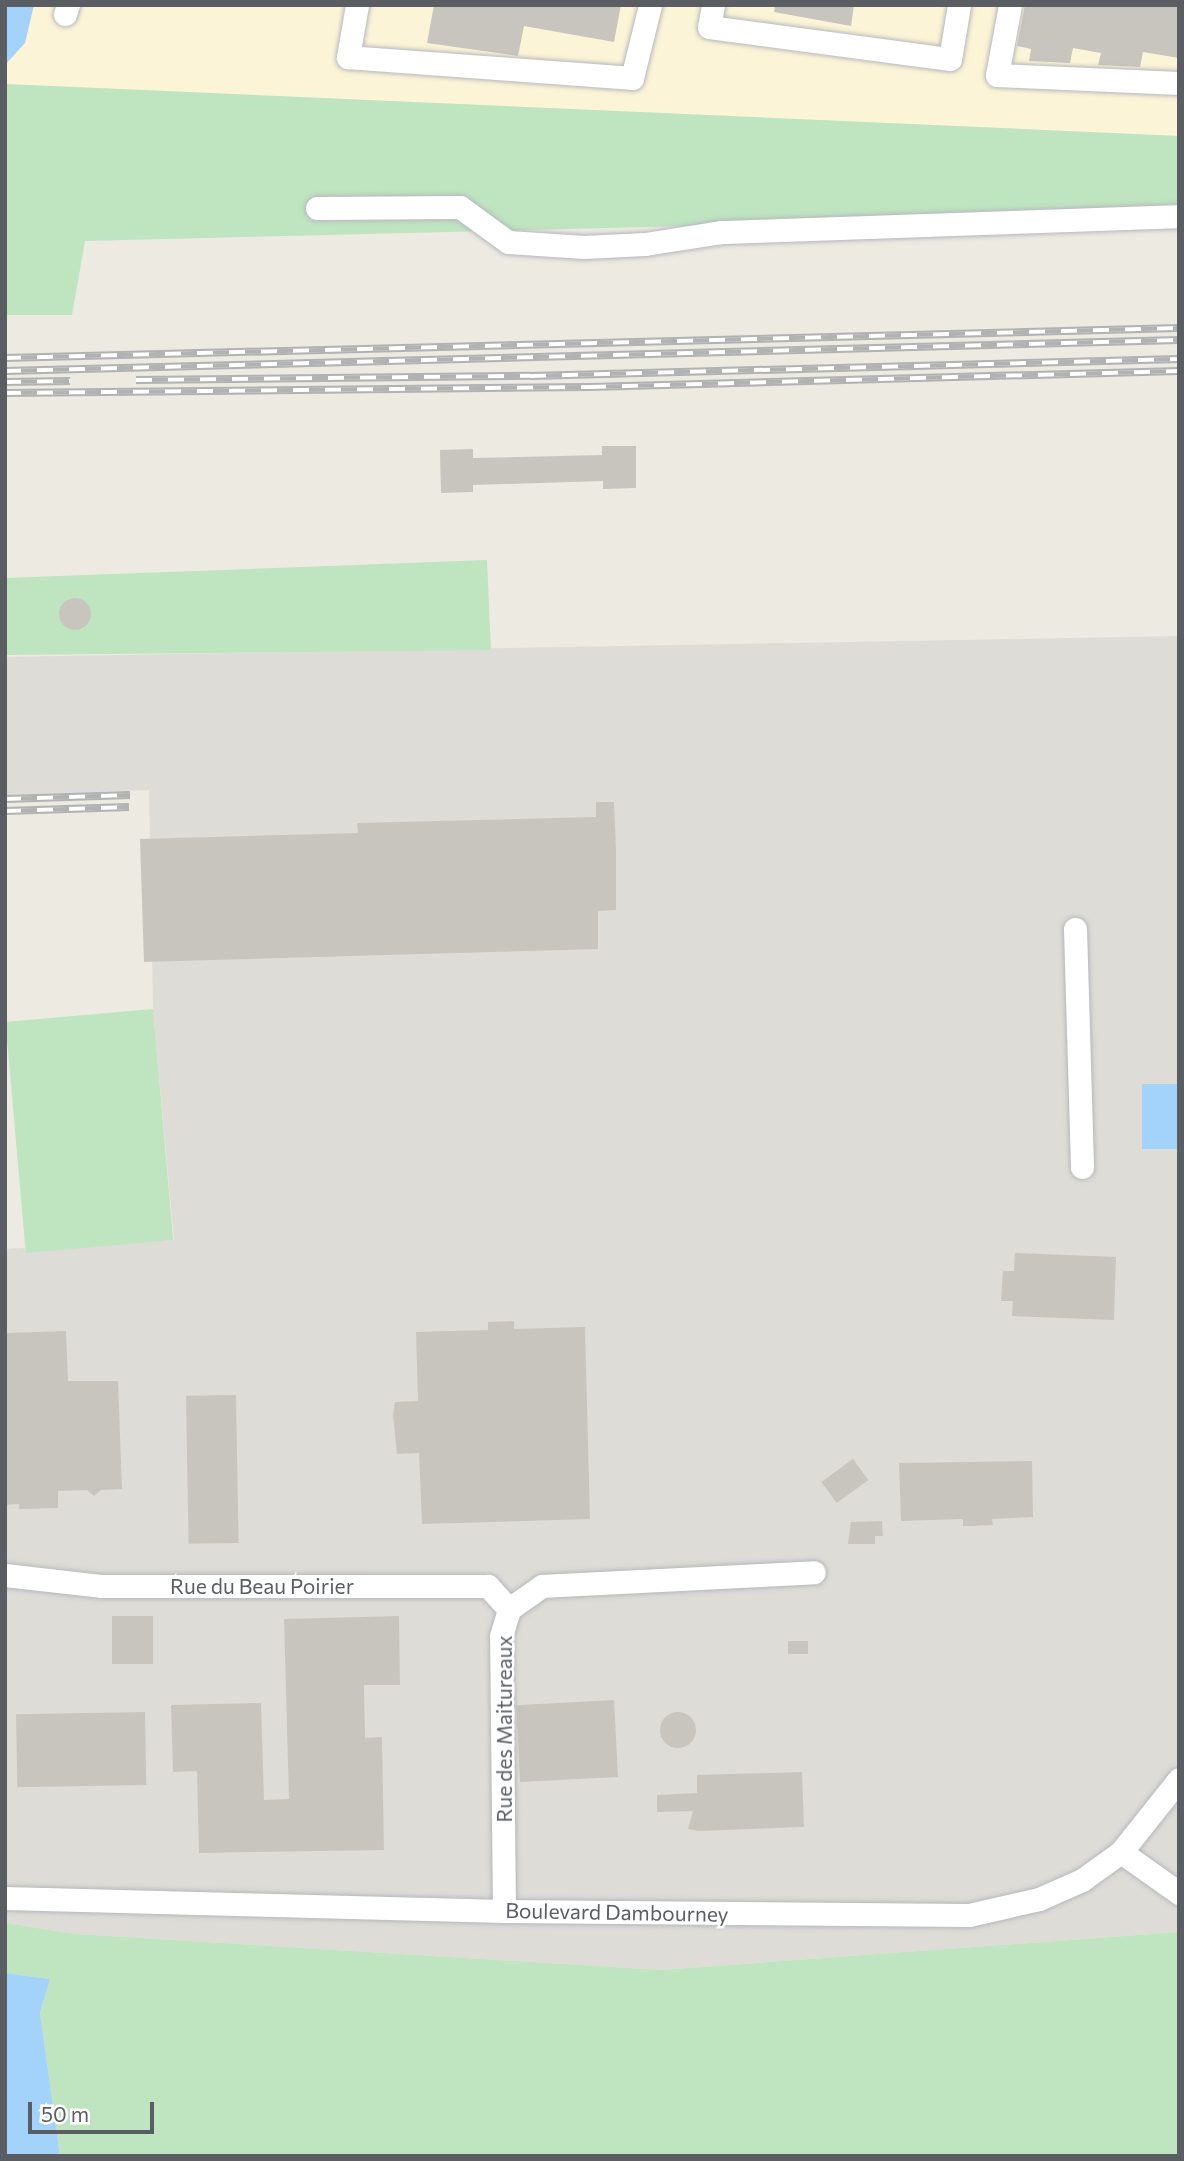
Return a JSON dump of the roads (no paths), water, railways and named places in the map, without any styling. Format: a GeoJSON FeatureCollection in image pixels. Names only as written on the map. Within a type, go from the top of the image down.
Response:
{"type":"FeatureCollection","features":[{"type":"Feature","properties":{"kind":"street"},"geometry":{"type":"LineString","coordinates":[[357,5],[348,57],[632,78],[650,5]]}},
{"type":"Feature","properties":{"kind":"street"},"geometry":{"type":"LineString","coordinates":[[713,5],[709,27],[950,59],[959,5]]}},
{"type":"Feature","properties":{"kind":"street"},"geometry":{"type":"LineString","coordinates":[[1010,5],[998,75],[1179,83]]}},
{"type":"Feature","properties":{"kind":"street"},"geometry":{"type":"LineString","coordinates":[[317,208],[460,207],[508,242],[584,247],[645,244],[722,232],[1179,216]]}},
{"type":"Feature","properties":{"kind":"street"},"geometry":{"type":"LineString","coordinates":[[1075,929],[1082,1167]]}},
{"type":"Feature","properties":{"kind":"street","name":"Rue des Maitureaux"},"geometry":{"type":"LineString","coordinates":[[504,1911],[501,1636],[509,1609],[542,1586],[814,1572]]}},
{"type":"Feature","properties":{"kind":"street","name":"Rue du Beau Poirier"},"geometry":{"type":"LineString","coordinates":[[5,1575],[102,1586],[488,1586],[509,1609]]}},
{"type":"Feature","properties":{"kind":"street","name":"Boulevard Dambourney"},"geometry":{"type":"LineString","coordinates":[[5,1898],[504,1911],[970,1915],[1039,1899],[1082,1880],[1121,1852],[1179,1779]]}},
{"type":"Feature","properties":{"kind":"street"},"geometry":{"type":"LineString","coordinates":[[1121,1852],[1179,1892]]}},
{"type":"Feature","properties":{"kind":"water"},"geometry":{"type":"Polygon","coordinates":[[[5,5],[34,5],[25,43],[5,65],[5,5]]]}},
{"type":"Feature","properties":{"kind":"water"},"geometry":{"type":"Polygon","coordinates":[[[1142,1084],[1179,1084],[1179,1149],[1142,1149],[1142,1084]]]}},
{"type":"Feature","properties":{"kind":"water"},"geometry":{"type":"Polygon","coordinates":[[[5,1973],[50,1979],[40,2013],[60,2156],[5,2156],[5,1973]]]}},
{"type":"Feature","properties":{"kind":"railway"},"geometry":{"type":"LineString","coordinates":[[5,358],[1179,328]]}},
{"type":"Feature","properties":{"kind":"railway"},"geometry":{"type":"LineString","coordinates":[[5,371],[1179,340]]}},
{"type":"Feature","properties":{"kind":"railway"},"geometry":{"type":"LineString","coordinates":[[136,380],[530,376],[1179,359]]}},
{"type":"Feature","properties":{"kind":"railway"},"geometry":{"type":"LineString","coordinates":[[5,393],[590,387],[1179,371]]}},
{"type":"Feature","properties":{"kind":"railway"},"geometry":{"type":"LineString","coordinates":[[5,382],[70,381]]}},
{"type":"Feature","properties":{"kind":"railway"},"geometry":{"type":"LineString","coordinates":[[5,799],[130,795]]}},
{"type":"Feature","properties":{"kind":"railway"},"geometry":{"type":"LineString","coordinates":[[5,811],[129,807]]}}]}
